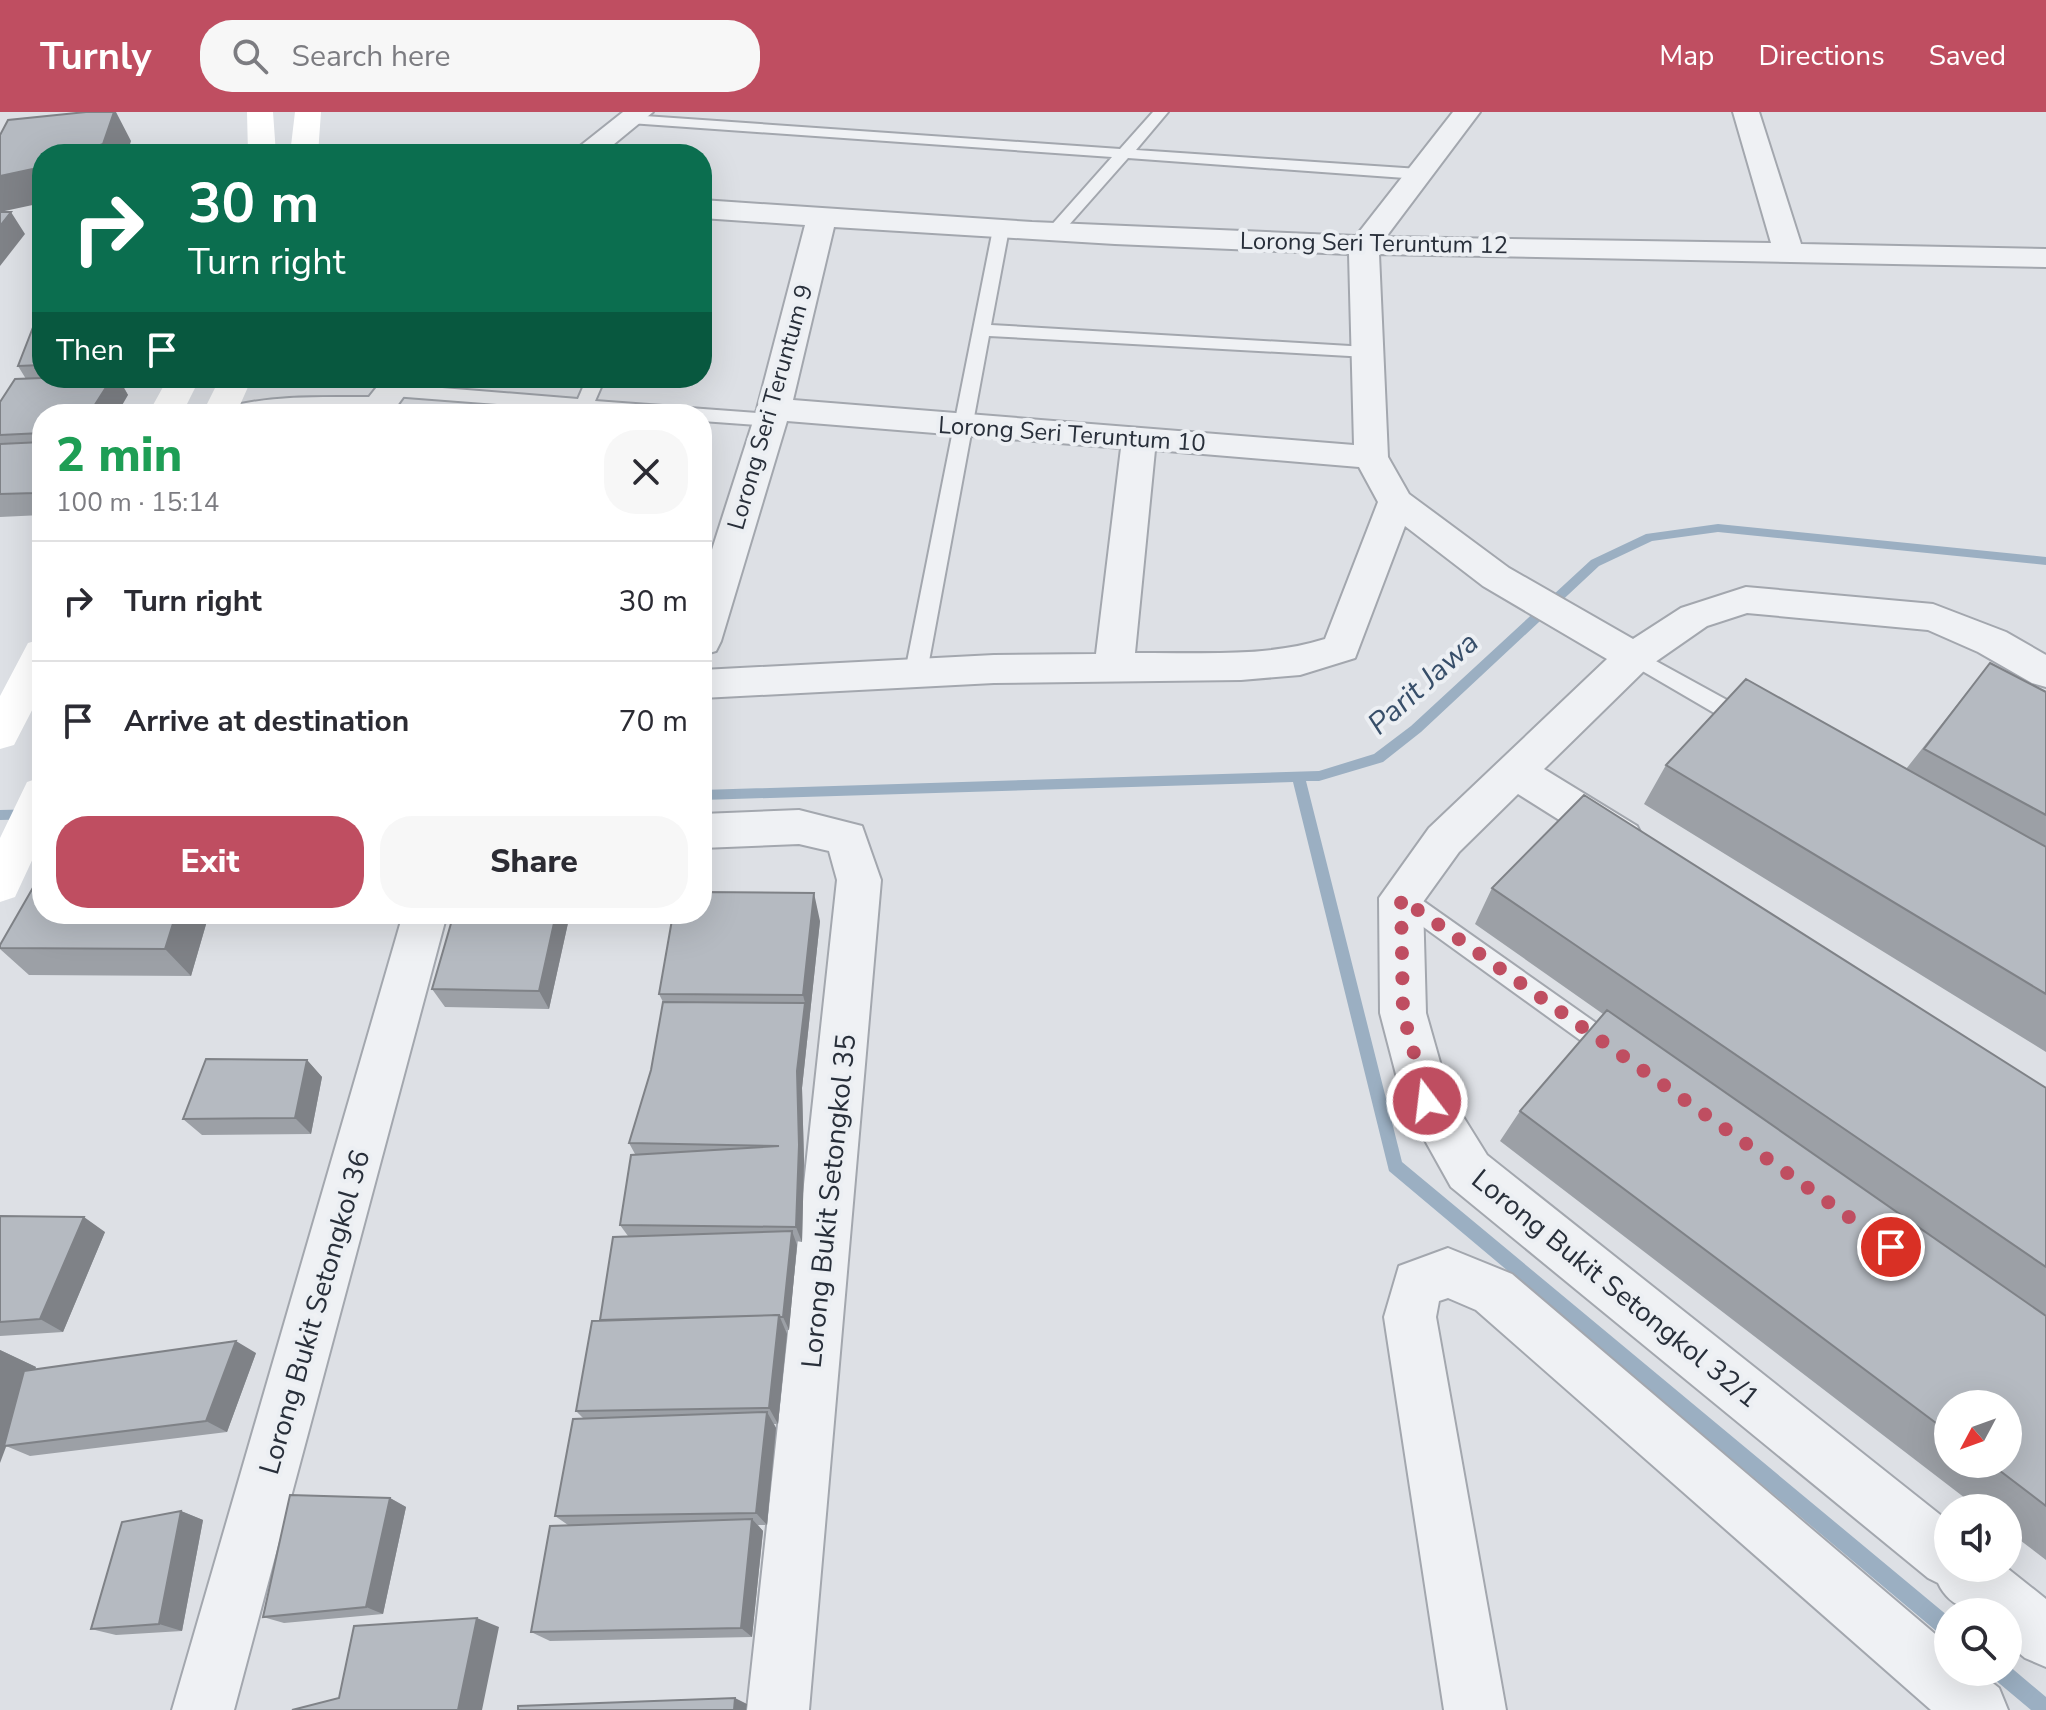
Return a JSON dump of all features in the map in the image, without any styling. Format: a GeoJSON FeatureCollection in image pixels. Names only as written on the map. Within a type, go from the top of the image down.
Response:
{"type":"FeatureCollection","features":[{"type":"Feature","properties":{"kind":"main road"},"geometry":{"type":"LineString","coordinates":[[260,112],[262,144]]}},
{"type":"Feature","properties":{"kind":"main road"},"geometry":{"type":"LineString","coordinates":[[305,144],[308,112]]}},
{"type":"Feature","properties":{"kind":"main road"},"geometry":{"type":"LineString","coordinates":[[0,734],[32,672]]}},
{"type":"Feature","properties":{"kind":"main road"},"geometry":{"type":"LineString","coordinates":[[4,875],[32,815]]}},
{"type":"Feature","properties":{"kind":"street"},"geometry":{"type":"LineString","coordinates":[[1467,112],[1364,245],[1371,457],[1396,502],[1496,577],[1634,657]]}},
{"type":"Feature","properties":{"kind":"street"},"geometry":{"type":"LineString","coordinates":[[1746,112],[1788,250]]}},
{"type":"Feature","properties":{"kind":"street"},"geometry":{"type":"LineString","coordinates":[[597,144],[635,116]]}},
{"type":"Feature","properties":{"kind":"street","name":"Lorong Seri Teruntum 12"},"geometry":{"type":"LineString","coordinates":[[712,210],[1054,232],[1364,245],[1788,250],[2046,258]]}},
{"type":"Feature","properties":{"kind":"street","name":"Lorong Seri Teruntum 9"},"geometry":{"type":"LineString","coordinates":[[712,609],[772,415],[822,218]]}},
{"type":"Feature","properties":{"kind":"street"},"geometry":{"type":"LineString","coordinates":[[323,404],[387,397]]}},
{"type":"Feature","properties":{"kind":"street","name":"Lorong Seri Teruntum 10"},"geometry":{"type":"LineString","coordinates":[[772,415],[965,426],[1371,457]]}},
{"type":"Feature","properties":{"kind":"street"},"geometry":{"type":"LineString","coordinates":[[1114,667],[1139,439]]}},
{"type":"Feature","properties":{"kind":"street"},"geometry":{"type":"LineString","coordinates":[[712,683],[916,672],[1241,666],[1300,661],[1341,648],[1396,502]]}},
{"type":"Feature","properties":{"kind":"street"},"geometry":{"type":"LineString","coordinates":[[1401,898],[1444,840],[1634,657],[1694,617],[1746,600],[1933,617],[1992,642],[2046,673]]}},
{"type":"Feature","properties":{"kind":"street"},"geometry":{"type":"LineString","coordinates":[[1517,773],[1652,856]]}},
{"type":"Feature","properties":{"kind":"street","name":"Lorong Bukit Setongkol 35"},"geometry":{"type":"LineString","coordinates":[[712,831],[799,827],[847,838],[859,880],[778,1710]]}},
{"type":"Feature","properties":{"kind":"street","name":"Lorong Bukit Setongkol 32/1"},"geometry":{"type":"LineString","coordinates":[[1401,898],[1403,1013],[1427,1101],[1469,1171],[1934,1547]]}},
{"type":"Feature","properties":{"kind":"street","name":"Lorong Bukit Setongkol 36"},"geometry":{"type":"LineString","coordinates":[[203,1710],[422,924]]}},
{"type":"Feature","properties":{"kind":"street"},"geometry":{"type":"LineString","coordinates":[[1475,1710],[1410,1317],[1417,1284],[1448,1273],[1494,1292],[1977,1710]]}},
{"type":"Feature","properties":{"kind":"street"},"geometry":{"type":"LineString","coordinates":[[1978,1582],[2046,1637]]}},
{"type":"Feature","properties":{"kind":"lane"},"geometry":{"type":"LineString","coordinates":[[1054,232],[1161,112]]}},
{"type":"Feature","properties":{"kind":"lane"},"geometry":{"type":"LineString","coordinates":[[635,116],[1123,156],[1419,174]]}},
{"type":"Feature","properties":{"kind":"lane"},"geometry":{"type":"LineString","coordinates":[[916,672],[1001,229]]}},
{"type":"Feature","properties":{"kind":"lane"},"geometry":{"type":"LineString","coordinates":[[983,330],[1367,352]]}},
{"type":"Feature","properties":{"kind":"lane"},"geometry":{"type":"LineString","coordinates":[[387,397],[492,404]]}},
{"type":"Feature","properties":{"kind":"lane"},"geometry":{"type":"LineString","coordinates":[[712,415],[772,415]]}},
{"type":"Feature","properties":{"kind":"lane"},"geometry":{"type":"LineString","coordinates":[[1634,657],[1772,735]]}},
{"type":"Feature","properties":{"kind":"lane"},"geometry":{"type":"LineString","coordinates":[[1401,898],[1633,1064]]}},
{"type":"Feature","properties":{"kind":"building"},"geometry":{"type":"Polygon","coordinates":[[[114,112],[103,144],[32,144],[32,169],[0,176],[0,135],[8,120],[114,112]]]}},
{"type":"Feature","properties":{"kind":"building"},"geometry":{"type":"Polygon","coordinates":[[[0,212],[11,212],[0,226],[0,212]]]}},
{"type":"Feature","properties":{"kind":"building"},"geometry":{"type":"Polygon","coordinates":[[[32,330],[32,365],[18,366],[32,330]]]}},
{"type":"Feature","properties":{"kind":"building"},"geometry":{"type":"Polygon","coordinates":[[[32,378],[32,388],[106,388],[95,404],[32,404],[32,433],[0,435],[0,402],[15,379],[32,378]]]}},
{"type":"Feature","properties":{"kind":"building"},"geometry":{"type":"Polygon","coordinates":[[[32,442],[32,493],[0,494],[0,444],[32,442]]]}},
{"type":"Feature","properties":{"kind":"building"},"geometry":{"type":"Polygon","coordinates":[[[1990,663],[2046,692],[2046,815],[1924,749],[1990,663]]]}},
{"type":"Feature","properties":{"kind":"building"},"geometry":{"type":"Polygon","coordinates":[[[1746,679],[2046,847],[2046,994],[1666,765],[1746,679]]]}},
{"type":"Feature","properties":{"kind":"building"},"geometry":{"type":"Polygon","coordinates":[[[1584,795],[2046,1088],[2046,1267],[1492,888],[1584,795]]]}},
{"type":"Feature","properties":{"kind":"building"},"geometry":{"type":"Polygon","coordinates":[[[32,889],[32,924],[173,924],[165,949],[0,948],[32,889]]]}},
{"type":"Feature","properties":{"kind":"building"},"geometry":{"type":"Polygon","coordinates":[[[712,892],[814,893],[803,995],[659,994],[671,924],[712,924],[712,892]]]}},
{"type":"Feature","properties":{"kind":"building"},"geometry":{"type":"Polygon","coordinates":[[[451,924],[554,924],[539,991],[432,989],[451,924]]]}},
{"type":"Feature","properties":{"kind":"building"},"geometry":{"type":"Polygon","coordinates":[[[663,1002],[805,1003],[797,1071],[799,1145],[796,1227],[620,1225],[631,1155],[779,1146],[629,1143],[651,1070],[663,1002]]]}},
{"type":"Feature","properties":{"kind":"building"},"geometry":{"type":"Polygon","coordinates":[[[1607,1010],[2046,1316],[2046,1506],[2009,1478],[2022,1478],[2022,1390],[1934,1390],[1934,1422],[1520,1111],[1607,1010]]]}},
{"type":"Feature","properties":{"kind":"building"},"geometry":{"type":"Polygon","coordinates":[[[206,1059],[307,1060],[295,1118],[183,1119],[206,1059]]]}},
{"type":"Feature","properties":{"kind":"building"},"geometry":{"type":"Polygon","coordinates":[[[0,1216],[84,1217],[40,1319],[0,1322],[0,1216]]]}},
{"type":"Feature","properties":{"kind":"building"},"geometry":{"type":"Polygon","coordinates":[[[792,1231],[783,1317],[600,1320],[613,1237],[792,1231]]]}},
{"type":"Feature","properties":{"kind":"building"},"geometry":{"type":"Polygon","coordinates":[[[779,1315],[769,1408],[576,1411],[592,1321],[779,1315]]]}},
{"type":"Feature","properties":{"kind":"building"},"geometry":{"type":"Polygon","coordinates":[[[236,1341],[206,1421],[4,1446],[24,1371],[236,1341]]]}},
{"type":"Feature","properties":{"kind":"building"},"geometry":{"type":"Polygon","coordinates":[[[767,1412],[756,1513],[555,1516],[573,1419],[767,1412]]]}},
{"type":"Feature","properties":{"kind":"building"},"geometry":{"type":"Polygon","coordinates":[[[290,1495],[390,1498],[366,1607],[263,1617],[290,1495]]]}},
{"type":"Feature","properties":{"kind":"building"},"geometry":{"type":"Polygon","coordinates":[[[181,1511],[159,1624],[91,1629],[122,1522],[181,1511]]]}},
{"type":"Feature","properties":{"kind":"building"},"geometry":{"type":"Polygon","coordinates":[[[752,1519],[741,1628],[531,1632],[550,1526],[752,1519]]]}},
{"type":"Feature","properties":{"kind":"building"},"geometry":{"type":"Polygon","coordinates":[[[477,1618],[458,1710],[292,1710],[339,1698],[354,1626],[477,1618]]]}},
{"type":"Feature","properties":{"kind":"building"},"geometry":{"type":"Polygon","coordinates":[[[735,1698],[734,1710],[518,1710],[518,1706],[735,1698]]]}},
{"type":"Feature","properties":{"kind":"waterway","name":"Parit Jawa"},"geometry":{"type":"LineString","coordinates":[[712,795],[1319,776],[1378,758],[1416,729],[1595,563],[1650,537],[1718,528],[2046,561]]}},
{"type":"Feature","properties":{"kind":"waterway"},"geometry":{"type":"LineString","coordinates":[[1298,777],[1395,1166],[1934,1616]]}},
{"type":"Feature","properties":{"kind":"waterway","name":"Parit Jawa"},"geometry":{"type":"LineString","coordinates":[[0,815],[32,814]]}},
{"type":"Feature","properties":{"kind":"waterway"},"geometry":{"type":"LineString","coordinates":[[2018,1686],[2046,1710]]}},
{"type":"Feature","properties":{"kind":"route"},"geometry":{"type":"LineString","coordinates":[[1427,1101],[1403,1013],[1401,898],[1891,1247]]}}]}
